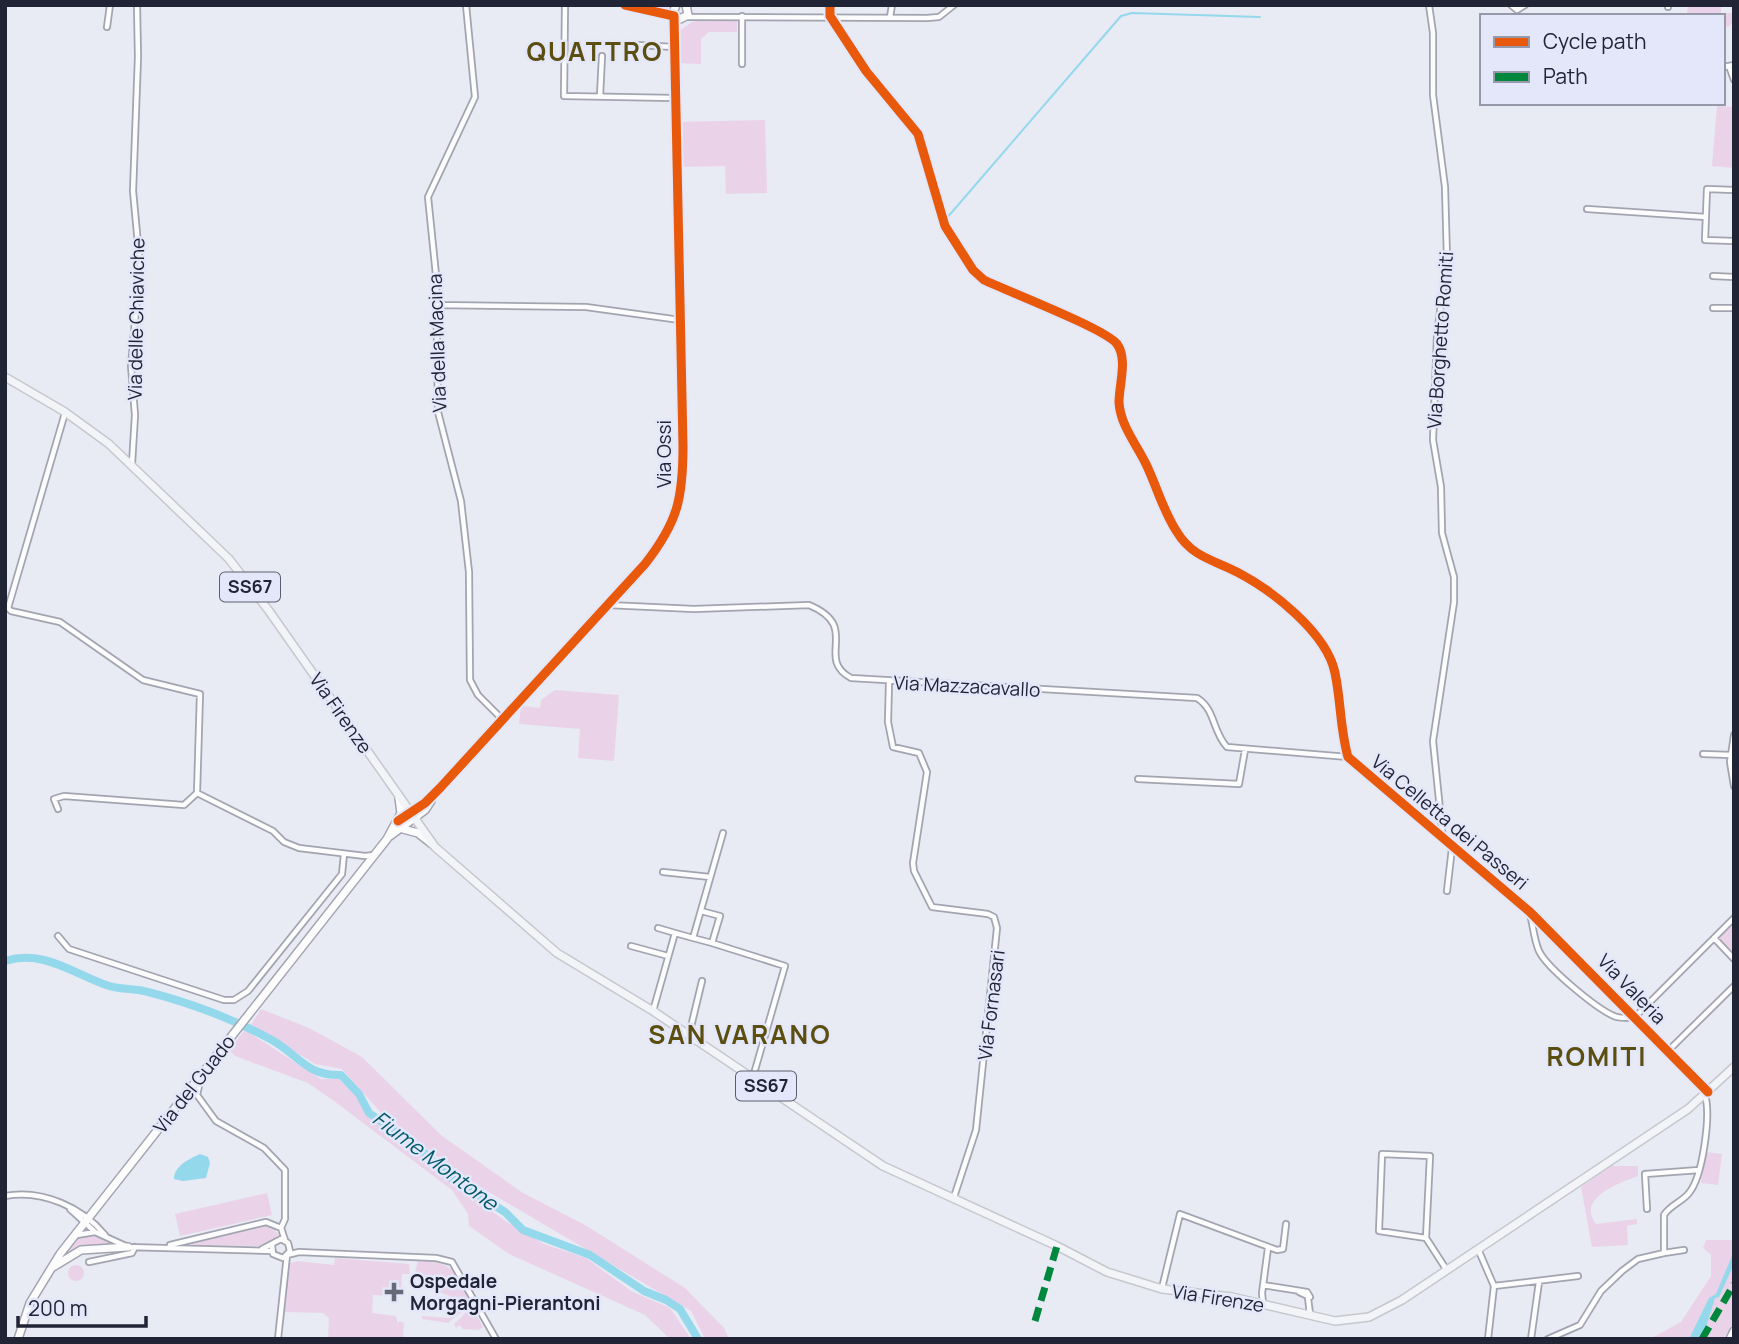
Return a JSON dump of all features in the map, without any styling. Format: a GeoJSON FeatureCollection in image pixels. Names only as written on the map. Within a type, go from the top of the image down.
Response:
{"type":"FeatureCollection","features":[{"type":"Feature","properties":{"kind":"main road","name":"Via Firenze"},"geometry":{"type":"LineString","coordinates":[[5,377],[65,412],[132,464],[229,559],[435,847],[557,953],[653,1011],[883,1166],[1126,1279],[1162,1289],[1253,1302],[1348,1322],[1369,1317],[1391,1307],[1706,1093],[1734,1067]]}},
{"type":"Feature","properties":{"kind":"street"},"geometry":{"type":"LineString","coordinates":[[107,27],[110,5]]}},
{"type":"Feature","properties":{"kind":"street","name":"Via delle Chiaviche"},"geometry":{"type":"LineString","coordinates":[[132,464],[135,415],[131,366],[140,265],[133,191],[138,57],[137,5]]}},
{"type":"Feature","properties":{"kind":"street","name":"Via della Macina"},"geometry":{"type":"LineString","coordinates":[[466,5],[475,97],[428,197],[436,305],[438,412],[461,501],[469,572],[470,680],[478,695],[502,719]]}},
{"type":"Feature","properties":{"kind":"street"},"geometry":{"type":"LineString","coordinates":[[565,5],[564,96],[674,98]]}},
{"type":"Feature","properties":{"kind":"street"},"geometry":{"type":"LineString","coordinates":[[625,5],[663,13],[680,10],[701,15],[890,17],[939,17],[954,5]]}},
{"type":"Feature","properties":{"kind":"street"},"geometry":{"type":"LineString","coordinates":[[830,5],[830,16]]}},
{"type":"Feature","properties":{"kind":"street"},"geometry":{"type":"LineString","coordinates":[[890,17],[892,5]]}},
{"type":"Feature","properties":{"kind":"street","name":"Via Borghetto Romiti"},"geometry":{"type":"LineString","coordinates":[[1429,5],[1433,33],[1433,95],[1445,187],[1447,258],[1437,335],[1433,440],[1441,487],[1442,533],[1454,578],[1454,602],[1433,741],[1443,840]]}},
{"type":"Feature","properties":{"kind":"street"},"geometry":{"type":"LineString","coordinates":[[1511,5],[1517,10],[1525,5]]}},
{"type":"Feature","properties":{"kind":"street","name":"Via Ossi"},"geometry":{"type":"LineString","coordinates":[[412,816],[661,544],[678,511],[683,483],[674,47],[680,10]]}},
{"type":"Feature","properties":{"kind":"street"},"geometry":{"type":"LineString","coordinates":[[742,16],[742,64]]}},
{"type":"Feature","properties":{"kind":"street","name":"Via Celletta dei Passeri"},"geometry":{"type":"LineString","coordinates":[[830,16],[866,71],[918,134],[937,209],[973,270],[984,280],[1099,332],[1118,345],[1122,354],[1119,405],[1128,432],[1146,463],[1178,535],[1192,551],[1237,572],[1304,622],[1330,659],[1335,673],[1341,732],[1348,757],[1530,912],[1539,951],[1551,967],[1615,1018],[1635,1017]]}},
{"type":"Feature","properties":{"kind":"street"},"geometry":{"type":"LineString","coordinates":[[638,45],[674,47]]}},
{"type":"Feature","properties":{"kind":"street"},"geometry":{"type":"LineString","coordinates":[[600,96],[602,56]]}},
{"type":"Feature","properties":{"kind":"street"},"geometry":{"type":"LineString","coordinates":[[1729,66],[1734,80]]}},
{"type":"Feature","properties":{"kind":"street"},"geometry":{"type":"LineString","coordinates":[[1734,190],[1707,189],[1704,240],[1734,241]]}},
{"type":"Feature","properties":{"kind":"street"},"geometry":{"type":"LineString","coordinates":[[1587,209],[1706,217]]}},
{"type":"Feature","properties":{"kind":"street"},"geometry":{"type":"LineString","coordinates":[[1713,276],[1734,277]]}},
{"type":"Feature","properties":{"kind":"street"},"geometry":{"type":"LineString","coordinates":[[436,305],[586,307],[680,320]]}},
{"type":"Feature","properties":{"kind":"street"},"geometry":{"type":"LineString","coordinates":[[1713,308],[1734,308]]}},
{"type":"Feature","properties":{"kind":"street"},"geometry":{"type":"LineString","coordinates":[[58,809],[54,799],[64,796],[184,805],[197,793],[200,694],[143,680],[60,622],[11,611],[8,608],[65,412]]}},
{"type":"Feature","properties":{"kind":"street","name":"Via Mazzacavallo"},"geometry":{"type":"LineString","coordinates":[[607,605],[620,608],[694,609],[808,605],[823,611],[834,621],[837,634],[835,663],[839,671],[851,678],[1197,698],[1211,710],[1218,737],[1227,747],[1348,757]]}},
{"type":"Feature","properties":{"kind":"street","name":"Via Fornasari"},"geometry":{"type":"LineString","coordinates":[[888,681],[888,722],[893,747],[919,753],[927,772],[913,863],[928,902],[937,909],[988,914],[994,917],[997,928],[976,1130],[954,1197]]}},
{"type":"Feature","properties":{"kind":"street"},"geometry":{"type":"LineString","coordinates":[[1734,735],[1731,755],[1734,786]]}},
{"type":"Feature","properties":{"kind":"street"},"geometry":{"type":"LineString","coordinates":[[1138,779],[1239,784],[1245,750]]}},
{"type":"Feature","properties":{"kind":"street"},"geometry":{"type":"LineString","coordinates":[[1703,754],[1731,755]]}},
{"type":"Feature","properties":{"kind":"street"},"geometry":{"type":"LineString","coordinates":[[197,793],[273,831],[284,842],[344,854],[374,855]]}},
{"type":"Feature","properties":{"kind":"street"},"geometry":{"type":"LineString","coordinates":[[398,794],[422,808],[424,828],[435,847]]}},
{"type":"Feature","properties":{"kind":"street"},"geometry":{"type":"LineString","coordinates":[[398,794],[401,806],[398,821]]}},
{"type":"Feature","properties":{"kind":"street","name":"Via del Guado"},"geometry":{"type":"LineString","coordinates":[[18,1339],[30,1303],[49,1270],[73,1238],[387,839],[398,821],[412,816]]}},
{"type":"Feature","properties":{"kind":"street","name":"Via del Guado"},"geometry":{"type":"LineString","coordinates":[[387,839],[402,829],[412,816]]}},
{"type":"Feature","properties":{"kind":"street"},"geometry":{"type":"LineString","coordinates":[[402,829],[418,833],[435,847]]}},
{"type":"Feature","properties":{"kind":"street"},"geometry":{"type":"LineString","coordinates":[[693,938],[723,832]]}},
{"type":"Feature","properties":{"kind":"street"},"geometry":{"type":"LineString","coordinates":[[1447,891],[1452,847]]}},
{"type":"Feature","properties":{"kind":"street"},"geometry":{"type":"LineString","coordinates":[[58,936],[69,949],[224,1000],[234,1000],[248,991],[342,874],[344,854]]}},
{"type":"Feature","properties":{"kind":"street"},"geometry":{"type":"LineString","coordinates":[[663,872],[710,877]]}},
{"type":"Feature","properties":{"kind":"street"},"geometry":{"type":"LineString","coordinates":[[701,911],[720,916],[712,943]]}},
{"type":"Feature","properties":{"kind":"street","name":"Via Valeria"},"geometry":{"type":"LineString","coordinates":[[1530,912],[1706,1093]]}},
{"type":"Feature","properties":{"kind":"street"},"geometry":{"type":"LineString","coordinates":[[1635,1017],[1734,918]]}},
{"type":"Feature","properties":{"kind":"street"},"geometry":{"type":"LineString","coordinates":[[658,928],[785,966],[753,1077]]}},
{"type":"Feature","properties":{"kind":"street"},"geometry":{"type":"LineString","coordinates":[[653,1011],[675,933]]}},
{"type":"Feature","properties":{"kind":"street"},"geometry":{"type":"LineString","coordinates":[[1714,938],[1734,959]]}},
{"type":"Feature","properties":{"kind":"street"},"geometry":{"type":"LineString","coordinates":[[631,946],[668,956]]}},
{"type":"Feature","properties":{"kind":"street"},"geometry":{"type":"LineString","coordinates":[[689,1035],[702,981]]}},
{"type":"Feature","properties":{"kind":"street"},"geometry":{"type":"LineString","coordinates":[[1668,1051],[1734,986]]}},
{"type":"Feature","properties":{"kind":"street"},"geometry":{"type":"LineString","coordinates":[[202,1073],[197,1095],[216,1121],[264,1148],[285,1170],[285,1219],[282,1230],[288,1256],[278,1339]]}},
{"type":"Feature","properties":{"kind":"street"},"geometry":{"type":"LineString","coordinates":[[1664,1253],[1664,1215],[1692,1190],[1699,1170],[1710,1110],[1706,1093]]}},
{"type":"Feature","properties":{"kind":"street"},"geometry":{"type":"LineString","coordinates":[[1426,1237],[1379,1231],[1382,1154],[1430,1156],[1426,1237],[1446,1269]]}},
{"type":"Feature","properties":{"kind":"street"},"geometry":{"type":"LineString","coordinates":[[1647,1209],[1645,1174],[1699,1170]]}},
{"type":"Feature","properties":{"kind":"street"},"geometry":{"type":"LineString","coordinates":[[5,1196],[31,1194],[54,1199],[106,1236],[132,1247]]}},
{"type":"Feature","properties":{"kind":"street"},"geometry":{"type":"LineString","coordinates":[[77,1213],[98,1206],[97,1230]]}},
{"type":"Feature","properties":{"kind":"street"},"geometry":{"type":"LineString","coordinates":[[73,1238],[77,1213]]}},
{"type":"Feature","properties":{"kind":"street"},"geometry":{"type":"LineString","coordinates":[[1162,1289],[1180,1214],[1268,1248],[1283,1249],[1286,1224]]}},
{"type":"Feature","properties":{"kind":"street"},"geometry":{"type":"LineString","coordinates":[[162,1247],[266,1222],[282,1230]]}},
{"type":"Feature","properties":{"kind":"street"},"geometry":{"type":"LineString","coordinates":[[73,1238],[84,1232],[97,1230]]}},
{"type":"Feature","properties":{"kind":"street"},"geometry":{"type":"LineString","coordinates":[[49,1270],[81,1250],[132,1247],[261,1249],[272,1248],[283,1240]]}},
{"type":"Feature","properties":{"kind":"street"},"geometry":{"type":"LineString","coordinates":[[89,1262],[132,1253],[132,1247]]}},
{"type":"Feature","properties":{"kind":"street"},"geometry":{"type":"LineString","coordinates":[[272,1248],[275,1256],[436,1258],[452,1262],[496,1339]]}},
{"type":"Feature","properties":{"kind":"street"},"geometry":{"type":"LineString","coordinates":[[1264,1304],[1262,1293],[1268,1248]]}},
{"type":"Feature","properties":{"kind":"street"},"geometry":{"type":"LineString","coordinates":[[1478,1249],[1494,1286],[1488,1339]]}},
{"type":"Feature","properties":{"kind":"street"},"geometry":{"type":"LineString","coordinates":[[1548,1339],[1580,1325],[1601,1291],[1638,1259],[1684,1250]]}},
{"type":"Feature","properties":{"kind":"street"},"geometry":{"type":"LineString","coordinates":[[1494,1286],[1578,1276]]}},
{"type":"Feature","properties":{"kind":"street"},"geometry":{"type":"LineString","coordinates":[[1531,1339],[1539,1282]]}},
{"type":"Feature","properties":{"kind":"street"},"geometry":{"type":"LineString","coordinates":[[1263,1285],[1299,1292],[1308,1298],[1311,1315]]}},
{"type":"Feature","properties":{"kind":"street"},"geometry":{"type":"LineString","coordinates":[[1253,1302],[1262,1293]]}},
{"type":"Feature","properties":{"kind":"shaded area"},"geometry":{"type":"Polygon","coordinates":[[[1688,5],[1721,5],[1721,13],[1734,13],[1734,21],[1728,27],[1725,26],[1725,14],[1687,14],[1688,5]]]}},
{"type":"Feature","properties":{"kind":"shaded area"},"geometry":{"type":"Polygon","coordinates":[[[737,21],[737,32],[709,32],[701,39],[701,64],[678,63],[679,31],[692,22],[737,21]]]}},
{"type":"Feature","properties":{"kind":"shaded area"},"geometry":{"type":"Polygon","coordinates":[[[1717,106],[1734,107],[1734,168],[1712,166],[1717,106]]]}},
{"type":"Feature","properties":{"kind":"shaded area"},"geometry":{"type":"Polygon","coordinates":[[[765,120],[767,193],[726,194],[725,166],[681,167],[679,122],[765,120]]]}},
{"type":"Feature","properties":{"kind":"shaded area"},"geometry":{"type":"Polygon","coordinates":[[[555,690],[619,695],[614,761],[578,758],[580,729],[519,724],[521,706],[540,708],[541,700],[555,690]]]}},
{"type":"Feature","properties":{"kind":"shaded area"},"geometry":{"type":"Polygon","coordinates":[[[1734,924],[1734,955],[1718,938],[1734,924]]]}},
{"type":"Feature","properties":{"kind":"shaded area"},"geometry":{"type":"Polygon","coordinates":[[[261,1009],[309,1028],[362,1057],[442,1136],[523,1193],[585,1225],[685,1288],[724,1328],[729,1339],[705,1339],[691,1311],[465,1178],[382,1114],[342,1069],[315,1064],[251,1025],[261,1009]]]}},
{"type":"Feature","properties":{"kind":"shaded area"},"geometry":{"type":"Polygon","coordinates":[[[245,1030],[321,1079],[339,1079],[357,1097],[368,1116],[507,1222],[544,1244],[586,1258],[631,1291],[670,1308],[691,1339],[670,1339],[645,1315],[509,1254],[469,1226],[468,1214],[452,1190],[334,1101],[308,1083],[235,1056],[229,1050],[245,1030]]]}},
{"type":"Feature","properties":{"kind":"shaded area"},"geometry":{"type":"Polygon","coordinates":[[[1706,1152],[1722,1154],[1718,1185],[1701,1183],[1706,1152]]]}},
{"type":"Feature","properties":{"kind":"shaded area"},"geometry":{"type":"Polygon","coordinates":[[[1611,1166],[1638,1166],[1638,1176],[1602,1193],[1591,1207],[1591,1215],[1596,1224],[1637,1219],[1637,1224],[1627,1226],[1628,1245],[1592,1247],[1581,1187],[1611,1166]]]}},
{"type":"Feature","properties":{"kind":"shaded area"},"geometry":{"type":"Polygon","coordinates":[[[267,1193],[272,1215],[180,1236],[175,1214],[267,1193]]]}},
{"type":"Feature","properties":{"kind":"shaded area"},"geometry":{"type":"Polygon","coordinates":[[[271,1226],[279,1235],[264,1246],[179,1245],[271,1226]]]}},
{"type":"Feature","properties":{"kind":"shaded area"},"geometry":{"type":"Polygon","coordinates":[[[89,1233],[116,1245],[92,1245],[61,1258],[78,1238],[89,1233]]]}},
{"type":"Feature","properties":{"kind":"shaded area"},"geometry":{"type":"Polygon","coordinates":[[[1706,1240],[1734,1240],[1734,1322],[1723,1339],[1650,1339],[1681,1322],[1711,1276],[1711,1255],[1703,1248],[1706,1240]]]}},
{"type":"Feature","properties":{"kind":"shaded area"},"geometry":{"type":"Polygon","coordinates":[[[335,1258],[409,1264],[410,1274],[402,1274],[401,1296],[373,1295],[372,1313],[396,1316],[398,1324],[399,1321],[404,1323],[403,1339],[328,1339],[329,1318],[323,1313],[284,1312],[287,1264],[298,1261],[334,1265],[335,1258]]]}},
{"type":"Feature","properties":{"kind":"shaded area"},"geometry":{"type":"Polygon","coordinates":[[[418,1260],[440,1264],[453,1271],[473,1303],[448,1323],[422,1319],[422,1316],[449,1318],[456,1311],[450,1296],[436,1291],[434,1279],[415,1273],[418,1260]]]}},
{"type":"Feature","properties":{"kind":"shaded area"},"geometry":{"type":"Polygon","coordinates":[[[73,1265],[79,1265],[84,1273],[82,1279],[73,1281],[68,1276],[68,1270],[73,1265]]]}},
{"type":"Feature","properties":{"kind":"shaded area"},"geometry":{"type":"Polygon","coordinates":[[[472,1307],[483,1327],[479,1330],[463,1329],[459,1325],[456,1328],[454,1324],[472,1307]]]}},
{"type":"Feature","properties":{"kind":"water"},"geometry":{"type":"Polygon","coordinates":[[[200,1154],[208,1157],[210,1163],[206,1178],[183,1181],[174,1179],[179,1167],[200,1154]]]}},
{"type":"Feature","properties":{"kind":"water"},"geometry":{"type":"Polygon","coordinates":[[[1734,1251],[1734,1264],[1719,1297],[1715,1298],[1706,1327],[1697,1339],[1689,1339],[1709,1298],[1716,1294],[1734,1251]]]}},
{"type":"Feature","properties":{"kind":"waterway"},"geometry":{"type":"LineString","coordinates":[[946,219],[1121,16],[1132,13],[1260,17]]}},
{"type":"Feature","properties":{"kind":"waterway","name":"Fiume Montone"},"geometry":{"type":"LineString","coordinates":[[5,961],[19,958],[45,960],[111,987],[143,991],[196,1006],[272,1040],[311,1069],[341,1075],[359,1094],[369,1113],[418,1147],[451,1178],[505,1212],[523,1230],[590,1255],[644,1291],[680,1309],[698,1339]]}},
{"type":"Feature","properties":{"kind":"marked path"},"geometry":{"type":"LineString","coordinates":[[1035,1321],[1057,1246]]}},
{"type":"Feature","properties":{"kind":"marked path"},"geometry":{"type":"LineString","coordinates":[[1702,1339],[1734,1284]]}},
{"type":"Feature","properties":{"kind":"cycle path"},"geometry":{"type":"LineString","coordinates":[[398,821],[425,803],[440,788],[645,564],[672,522],[680,495],[683,446],[674,16],[625,5]]}},
{"type":"Feature","properties":{"kind":"cycle path"},"geometry":{"type":"LineString","coordinates":[[830,5],[830,16],[866,71],[918,134],[945,226],[973,270],[984,280],[1095,329],[1117,344],[1122,357],[1119,402],[1122,419],[1146,464],[1172,524],[1189,547],[1266,590],[1310,628],[1330,658],[1335,673],[1348,757],[1530,912],[1708,1092]]}},
{"type":"Feature","properties":{"kind":"place","name":"Ospedale Morgagni-Pierantoni"},"geometry":{"type":"Point","coordinates":[394,1292]}},
{"type":"Feature","properties":{"kind":"district","name":"QUATTRO"},"geometry":{"type":"Point","coordinates":[595,52]}},
{"type":"Feature","properties":{"kind":"district","name":"SAN VARANO"},"geometry":{"type":"Point","coordinates":[740,1035]}},
{"type":"Feature","properties":{"kind":"district","name":"ROMITI"},"geometry":{"type":"Point","coordinates":[1597,1057]}}]}
